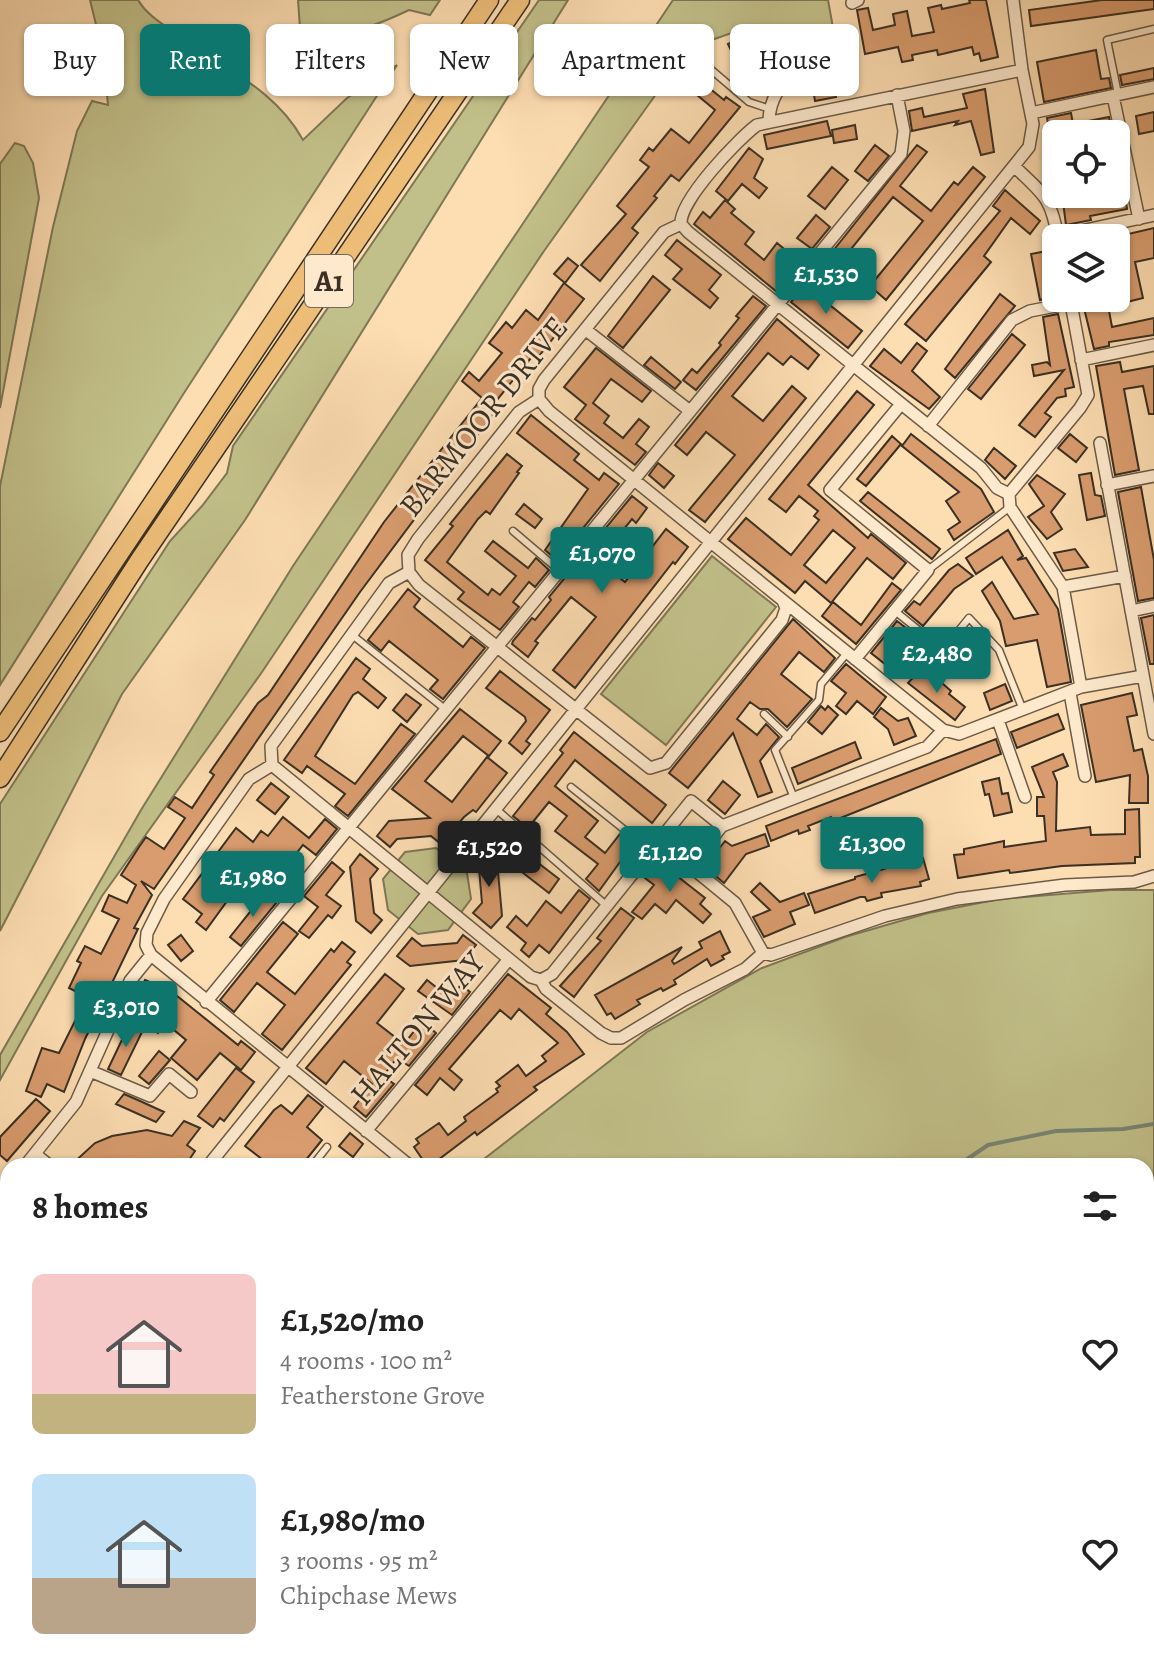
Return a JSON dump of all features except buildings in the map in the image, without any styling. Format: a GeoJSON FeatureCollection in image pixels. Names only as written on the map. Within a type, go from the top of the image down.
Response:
{"type":"FeatureCollection","features":[{"type":"Feature","properties":{"kind":"highway","name":"A1"},"geometry":{"type":"LineString","coordinates":[[0,732],[489,0]]}},
{"type":"Feature","properties":{"kind":"highway","name":"A1"},"geometry":{"type":"LineString","coordinates":[[0,778],[139,561],[520,0]]}},
{"type":"Feature","properties":{"kind":"street"},"geometry":{"type":"LineString","coordinates":[[214,1158],[1029,147],[1034,135],[1013,0]]}},
{"type":"Feature","properties":{"kind":"street","name":"BARMOOR DRIVE"},"geometry":{"type":"LineString","coordinates":[[409,572],[408,555],[418,539],[519,412],[539,399],[539,389],[544,380],[664,232],[681,224],[684,207],[742,136],[770,115],[897,95],[1022,70]]}},
{"type":"Feature","properties":{"kind":"street"},"geometry":{"type":"LineString","coordinates":[[1031,113],[1154,87]]}},
{"type":"Feature","properties":{"kind":"street"},"geometry":{"type":"LineString","coordinates":[[206,1002],[901,154],[904,131],[897,95]]}},
{"type":"Feature","properties":{"kind":"street"},"geometry":{"type":"LineString","coordinates":[[1116,95],[1139,219]]}},
{"type":"Feature","properties":{"kind":"street","name":"BARMOOR DRIVE"},"geometry":{"type":"LineString","coordinates":[[770,115],[776,96]]}},
{"type":"Feature","properties":{"kind":"street"},"geometry":{"type":"LineString","coordinates":[[1015,167],[1047,197],[1053,207],[1056,224]]}},
{"type":"Feature","properties":{"kind":"street"},"geometry":{"type":"LineString","coordinates":[[1116,224],[1154,215]]}},
{"type":"Feature","properties":{"kind":"street"},"geometry":{"type":"LineString","coordinates":[[681,224],[981,468],[997,488],[1009,494]]}},
{"type":"Feature","properties":{"kind":"street"},"geometry":{"type":"LineString","coordinates":[[928,426],[1012,320],[1042,308]]}},
{"type":"Feature","properties":{"kind":"street"},"geometry":{"type":"LineString","coordinates":[[1072,312],[1088,395],[1009,494],[1010,507],[1063,587],[1081,687]]}},
{"type":"Feature","properties":{"kind":"street"},"geometry":{"type":"LineString","coordinates":[[586,330],[690,411]]}},
{"type":"Feature","properties":{"kind":"street"},"geometry":{"type":"LineString","coordinates":[[1081,360],[1154,345]]}},
{"type":"Feature","properties":{"kind":"street"},"geometry":{"type":"LineString","coordinates":[[539,399],[549,411],[943,730],[959,734],[1081,687],[1143,676]]}},
{"type":"Feature","properties":{"kind":"street"},"geometry":{"type":"LineString","coordinates":[[851,656],[928,570],[830,490],[901,404]]}},
{"type":"Feature","properties":{"kind":"street"},"geometry":{"type":"LineString","coordinates":[[1100,443],[1154,734]]}},
{"type":"Feature","properties":{"kind":"street"},"geometry":{"type":"LineString","coordinates":[[1107,485],[1154,476]]}},
{"type":"Feature","properties":{"kind":"street"},"geometry":{"type":"LineString","coordinates":[[763,953],[745,969],[684,1000],[621,1038],[611,1038],[546,989],[541,980],[531,977],[272,765],[271,746],[389,583],[409,572],[412,579],[650,768],[666,763],[782,620],[786,608],[783,601]]}},
{"type":"Feature","properties":{"kind":"street"},"geometry":{"type":"LineString","coordinates":[[1063,587],[1125,576]]}},
{"type":"Feature","properties":{"kind":"street"},"geometry":{"type":"LineString","coordinates":[[1131,611],[1154,606]]}},
{"type":"Feature","properties":{"kind":"street"},"geometry":{"type":"LineString","coordinates":[[1070,693],[1085,776]]}},
{"type":"Feature","properties":{"kind":"street"},"geometry":{"type":"LineString","coordinates":[[998,720],[1025,797]]}},
{"type":"Feature","properties":{"kind":"street"},"geometry":{"type":"LineString","coordinates":[[690,866],[722,826],[927,747],[943,730]]}},
{"type":"Feature","properties":{"kind":"street"},"geometry":{"type":"LineString","coordinates":[[32,1158],[76,1102],[130,981],[151,955],[146,945],[147,933],[164,899],[249,779],[272,765]]}},
{"type":"Feature","properties":{"kind":"street"},"geometry":{"type":"LineString","coordinates":[[541,980],[552,974],[691,801],[722,826]]}},
{"type":"Feature","properties":{"kind":"street"},"geometry":{"type":"LineString","coordinates":[[655,846],[690,866],[719,890],[740,910],[763,953],[771,955],[885,916],[957,899],[1065,885],[1134,882],[1154,876]]}},
{"type":"Feature","properties":{"kind":"street","name":"HALTON WAY"},"geometry":{"type":"LineString","coordinates":[[151,955],[400,1158]]}},
{"type":"Feature","properties":{"kind":"street","name":"HALTON WAY"},"geometry":{"type":"LineString","coordinates":[[366,1131],[509,959]]}},
{"type":"Feature","properties":{"kind":"street"},"geometry":{"type":"LineString","coordinates":[[90,1071],[150,1096],[169,1074],[191,1092]]}},
{"type":"Feature","properties":{"kind":"street"},"geometry":{"type":"LineString","coordinates":[[35,1154],[40,1158]]}},
{"type":"Feature","properties":{"kind":"lane"},"geometry":{"type":"LineString","coordinates":[[1116,95],[1107,40],[1154,29]]}},
{"type":"Feature","properties":{"kind":"lane"},"geometry":{"type":"LineString","coordinates":[[714,72],[749,102],[770,115]]}},
{"type":"Feature","properties":{"kind":"lane"},"geometry":{"type":"LineString","coordinates":[[928,570],[1010,507]]}},
{"type":"Feature","properties":{"kind":"lane"},"geometry":{"type":"LineString","coordinates":[[513,531],[560,571]]}},
{"type":"Feature","properties":{"kind":"lane"},"geometry":{"type":"LineString","coordinates":[[895,610],[943,650],[969,618],[999,650],[1023,710]]}},
{"type":"Feature","properties":{"kind":"lane"},"geometry":{"type":"LineString","coordinates":[[351,634],[446,710]]}},
{"type":"Feature","properties":{"kind":"lane"},"geometry":{"type":"LineString","coordinates":[[794,798],[775,750],[819,700],[821,684],[851,656]]}},
{"type":"Feature","properties":{"kind":"lane"},"geometry":{"type":"LineString","coordinates":[[764,714],[788,737]]}},
{"type":"Feature","properties":{"kind":"lane"},"geometry":{"type":"LineString","coordinates":[[571,787],[655,846]]}},
{"type":"Feature","properties":{"kind":"lane"},"geometry":{"type":"LineString","coordinates":[[496,809],[607,906]]}},
{"type":"Feature","properties":{"kind":"lane"},"geometry":{"type":"LineString","coordinates":[[318,1158],[327,1147]]}},
{"type":"Feature","properties":{"kind":"shaded area"},"geometry":{"type":"Polygon","coordinates":[[[90,0],[138,0],[163,24],[140,24],[140,96],[250,96],[250,84],[277,106],[303,140],[350,96],[377,96],[0,685],[0,486],[53,227],[77,131],[92,101],[108,105],[107,96],[124,96],[124,24],[96,24],[90,0]]]}},
{"type":"Feature","properties":{"kind":"shaded area"},"geometry":{"type":"Polygon","coordinates":[[[298,0],[440,0],[430,15],[409,10],[378,24],[300,24],[298,0]]]}},
{"type":"Feature","properties":{"kind":"shaded area"},"geometry":{"type":"Polygon","coordinates":[[[539,0],[568,0],[553,24],[534,24],[534,55],[518,80],[518,31],[539,0]]]}},
{"type":"Feature","properties":{"kind":"shaded area"},"geometry":{"type":"Polygon","coordinates":[[[673,0],[828,0],[832,24],[730,24],[730,33],[714,39],[714,24],[657,24],[673,0]]]}},
{"type":"Feature","properties":{"kind":"shaded area"},"geometry":{"type":"Polygon","coordinates":[[[473,96],[508,96],[245,520],[122,694],[0,931],[0,804],[170,541],[227,473],[233,446],[473,96]]]}},
{"type":"Feature","properties":{"kind":"shaded area"},"geometry":{"type":"Polygon","coordinates":[[[609,96],[655,96],[544,251],[262,672],[102,896],[0,1080],[0,1055],[141,810],[293,566],[609,96]]]}},
{"type":"Feature","properties":{"kind":"shaded area"},"geometry":{"type":"Polygon","coordinates":[[[15,143],[24,146],[33,163],[39,198],[0,408],[0,164],[15,143]]]}},
{"type":"Feature","properties":{"kind":"shaded area"},"geometry":{"type":"Polygon","coordinates":[[[712,556],[776,607],[666,745],[601,694],[712,556]]]}},
{"type":"Feature","properties":{"kind":"shaded area"},"geometry":{"type":"Polygon","coordinates":[[[436,848],[467,873],[471,899],[448,930],[418,934],[388,910],[383,879],[405,852],[436,848]]]}},
{"type":"Feature","properties":{"kind":"shaded area"},"geometry":{"type":"Polygon","coordinates":[[[1110,890],[1154,890],[1154,1158],[485,1158],[647,1032],[762,968],[845,937],[928,913],[1000,899],[1110,890]]]}},
{"type":"Feature","properties":{"kind":"waterway"},"geometry":{"type":"LineString","coordinates":[[969,1158],[988,1145],[1056,1131],[1123,1129],[1154,1124]]}}]}
